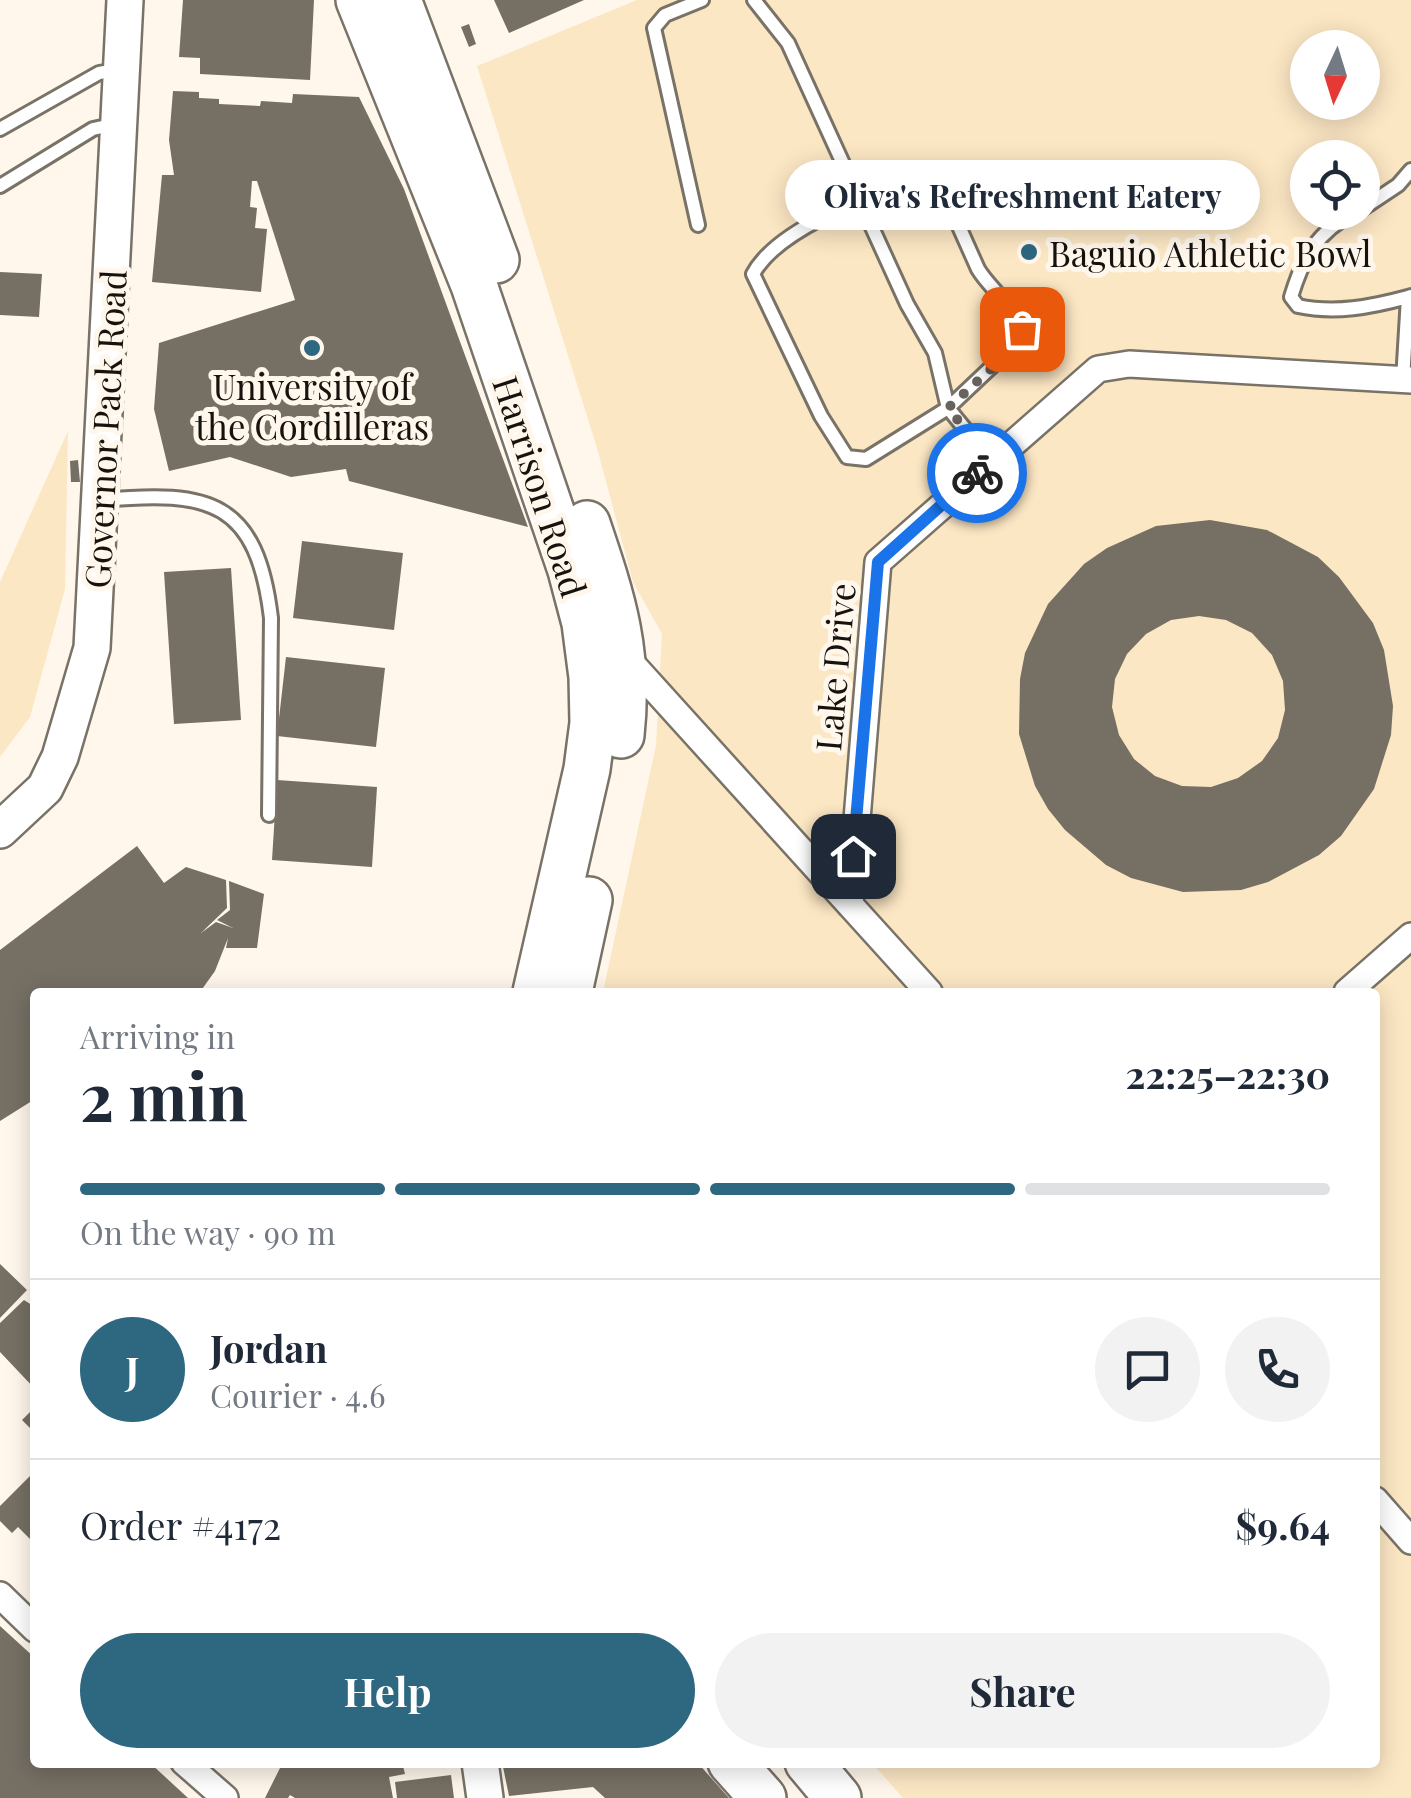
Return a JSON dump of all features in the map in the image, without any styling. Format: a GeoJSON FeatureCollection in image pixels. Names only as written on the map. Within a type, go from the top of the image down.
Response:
{"type":"FeatureCollection","features":[{"type":"Feature","properties":{"kind":"highway","name":"Harrison Road"},"geometry":{"type":"LineString","coordinates":[[359,0],[474,285],[585,622],[592,676],[592,738],[537,988]]}},
{"type":"Feature","properties":{"kind":"highway","name":"Harrison Road"},"geometry":{"type":"LineString","coordinates":[[398,0],[508,294],[616,611],[624,654],[618,766],[570,988]]}},
{"type":"Feature","properties":{"kind":"highway"},"geometry":{"type":"LineString","coordinates":[[736,1768],[763,1798]]}},
{"type":"Feature","properties":{"kind":"highway"},"geometry":{"type":"LineString","coordinates":[[813,1768],[838,1798]]}},
{"type":"Feature","properties":{"kind":"street","name":"Governor Pack Road"},"geometry":{"type":"LineString","coordinates":[[0,830],[45,788],[60,757],[92,648],[125,0]]}},
{"type":"Feature","properties":{"kind":"street","name":"Lake Drive"},"geometry":{"type":"LineString","coordinates":[[850,905],[878,562],[1098,369],[1112,365],[1407,380]]}},
{"type":"Feature","properties":{"kind":"street"},"geometry":{"type":"LineString","coordinates":[[624,654],[925,988]]}},
{"type":"Feature","properties":{"kind":"street"},"geometry":{"type":"LineString","coordinates":[[1352,988],[1411,936]]}},
{"type":"Feature","properties":{"kind":"street"},"geometry":{"type":"LineString","coordinates":[[1380,1506],[1411,1541]]}},
{"type":"Feature","properties":{"kind":"street"},"geometry":{"type":"LineString","coordinates":[[0,1595],[30,1623]]}},
{"type":"Feature","properties":{"kind":"street"},"geometry":{"type":"LineString","coordinates":[[191,1768],[225,1798]]}},
{"type":"Feature","properties":{"kind":"street"},"geometry":{"type":"LineString","coordinates":[[481,1768],[484,1798]]}},
{"type":"Feature","properties":{"kind":"lane"},"geometry":{"type":"LineString","coordinates":[[698,226],[654,28],[664,15],[702,0]]}},
{"type":"Feature","properties":{"kind":"lane"},"geometry":{"type":"LineString","coordinates":[[754,0],[788,43],[907,304],[935,353],[948,408],[991,461]]}},
{"type":"Feature","properties":{"kind":"lane"},"geometry":{"type":"LineString","coordinates":[[0,129],[100,74],[124,68]]}},
{"type":"Feature","properties":{"kind":"lane"},"geometry":{"type":"LineString","coordinates":[[0,186],[93,129],[120,123]]}},
{"type":"Feature","properties":{"kind":"lane"},"geometry":{"type":"LineString","coordinates":[[1380,197],[1398,186],[1411,170]]}},
{"type":"Feature","properties":{"kind":"lane"},"geometry":{"type":"LineString","coordinates":[[926,175],[936,175],[978,269],[1022,329],[1015,347],[948,408],[866,459],[848,457],[821,416],[752,277],[755,269],[803,227],[859,200],[926,175]]}},
{"type":"Feature","properties":{"kind":"lane"},"geometry":{"type":"LineString","coordinates":[[1327,230],[1301,262],[1291,296],[1298,306],[1308,309],[1362,309],[1409,297],[1407,380]]}},
{"type":"Feature","properties":{"kind":"lane"},"geometry":{"type":"LineString","coordinates":[[100,500],[172,499],[216,506],[233,516],[250,540],[262,572],[270,618],[269,815]]}},
{"type":"Feature","properties":{"kind":"shaded area"},"geometry":{"type":"Polygon","coordinates":[[[637,0],[1411,0],[1411,1798],[903,1798],[876,1768],[1380,1768],[1380,988],[604,988],[656,745],[662,634],[633,582],[597,448],[477,66],[637,0]]]}},
{"type":"Feature","properties":{"kind":"shaded area"},"geometry":{"type":"Polygon","coordinates":[[[68,431],[65,589],[30,717],[0,757],[0,582],[68,431]]]}},
{"type":"Feature","properties":{"kind":"building"},"geometry":{"type":"Polygon","coordinates":[[[183,0],[314,0],[310,80],[200,74],[200,58],[179,57],[183,0]]]}},
{"type":"Feature","properties":{"kind":"building"},"geometry":{"type":"Polygon","coordinates":[[[494,0],[584,0],[509,33],[494,0]]]}},
{"type":"Feature","properties":{"kind":"building"},"geometry":{"type":"Polygon","coordinates":[[[469,24],[476,44],[469,47],[461,27],[469,24]]]}},
{"type":"Feature","properties":{"kind":"building","name":"University of the Cordilleras"},"geometry":{"type":"Polygon","coordinates":[[[173,91],[199,92],[199,98],[219,99],[219,104],[260,106],[261,101],[292,103],[293,94],[359,97],[404,189],[528,527],[349,481],[346,469],[291,477],[230,457],[169,471],[154,409],[159,343],[295,300],[257,181],[252,181],[250,207],[257,208],[255,228],[267,229],[261,292],[152,282],[162,175],[174,175],[169,140],[173,91]]]}},
{"type":"Feature","properties":{"kind":"building"},"geometry":{"type":"Polygon","coordinates":[[[0,272],[42,274],[39,317],[0,315],[0,272]]]}},
{"type":"Feature","properties":{"kind":"building"},"geometry":{"type":"Polygon","coordinates":[[[78,460],[80,482],[71,482],[70,461],[78,460]]]}},
{"type":"Feature","properties":{"kind":"building"},"geometry":{"type":"Polygon","coordinates":[[[1210,520],[1267,530],[1318,557],[1339,577],[1373,623],[1384,650],[1393,706],[1391,735],[1374,789],[1341,836],[1319,855],[1268,882],[1241,890],[1183,892],[1131,878],[1106,865],[1065,830],[1048,809],[1035,786],[1019,734],[1020,679],[1025,653],[1048,604],[1084,564],[1107,548],[1156,526],[1210,520]],[[1199,616],[1171,620],[1146,634],[1127,654],[1115,679],[1112,707],[1119,735],[1134,759],[1155,776],[1182,786],[1211,787],[1238,778],[1262,761],[1278,738],[1285,710],[1283,681],[1272,655],[1252,633],[1226,620],[1199,616]]]}},
{"type":"Feature","properties":{"kind":"building"},"geometry":{"type":"Polygon","coordinates":[[[302,541],[403,553],[394,630],[293,618],[302,541]]]}},
{"type":"Feature","properties":{"kind":"building"},"geometry":{"type":"Polygon","coordinates":[[[231,568],[241,720],[174,724],[164,572],[231,568]]]}},
{"type":"Feature","properties":{"kind":"building"},"geometry":{"type":"Polygon","coordinates":[[[286,657],[385,668],[376,747],[277,736],[286,657]]]}},
{"type":"Feature","properties":{"kind":"building"},"geometry":{"type":"Polygon","coordinates":[[[277,780],[377,787],[372,867],[272,860],[277,780]]]}},
{"type":"Feature","properties":{"kind":"building"},"geometry":{"type":"Polygon","coordinates":[[[137,846],[164,883],[186,867],[226,880],[227,908],[201,933],[216,922],[233,928],[217,920],[230,910],[229,881],[264,894],[257,948],[226,948],[228,938],[215,971],[203,988],[30,988],[30,1102],[0,1121],[0,950],[137,846]]]}},
{"type":"Feature","properties":{"kind":"building"},"geometry":{"type":"Polygon","coordinates":[[[0,1264],[27,1290],[0,1318],[0,1264]]]}},
{"type":"Feature","properties":{"kind":"building"},"geometry":{"type":"Polygon","coordinates":[[[24,1300],[30,1304],[30,1384],[0,1352],[0,1323],[24,1300]]]}},
{"type":"Feature","properties":{"kind":"building"},"geometry":{"type":"Polygon","coordinates":[[[30,1412],[30,1428],[22,1420],[30,1412]]]}},
{"type":"Feature","properties":{"kind":"building"},"geometry":{"type":"Polygon","coordinates":[[[30,1476],[30,1539],[18,1527],[12,1533],[0,1521],[0,1506],[30,1476]]]}},
{"type":"Feature","properties":{"kind":"building"},"geometry":{"type":"Polygon","coordinates":[[[0,1626],[30,1653],[30,1768],[156,1768],[188,1798],[0,1798],[0,1626]]]}},
{"type":"Feature","properties":{"kind":"building"},"geometry":{"type":"Polygon","coordinates":[[[280,1768],[404,1768],[405,1774],[389,1777],[393,1798],[265,1798],[280,1768]]]}},
{"type":"Feature","properties":{"kind":"building"},"geometry":{"type":"Polygon","coordinates":[[[503,1768],[702,1768],[729,1798],[605,1798],[593,1787],[509,1796],[503,1768]]]}},
{"type":"Feature","properties":{"kind":"building"},"geometry":{"type":"Polygon","coordinates":[[[451,1775],[454,1798],[397,1798],[395,1782],[451,1775]]]}},
{"type":"Feature","properties":{"kind":"way so far"},"geometry":{"type":"LineString","coordinates":[[977,473],[991,461],[948,408],[1015,347],[1022,329]]}},
{"type":"Feature","properties":{"kind":"place","name":"Baguio Athletic Bowl"},"geometry":{"type":"Point","coordinates":[1029,252]}},
{"type":"Feature","properties":{"kind":"place","name":"Oliva's Refreshment Eatery"},"geometry":{"type":"Point","coordinates":[1022,329]}},
{"type":"Feature","properties":{"kind":"place","name":"University of the Cordilleras"},"geometry":{"type":"Point","coordinates":[312,348]}},
{"type":"Feature","properties":{"kind":"route"},"geometry":{"type":"LineString","coordinates":[[853,856],[878,562],[977,473]]}}]}
